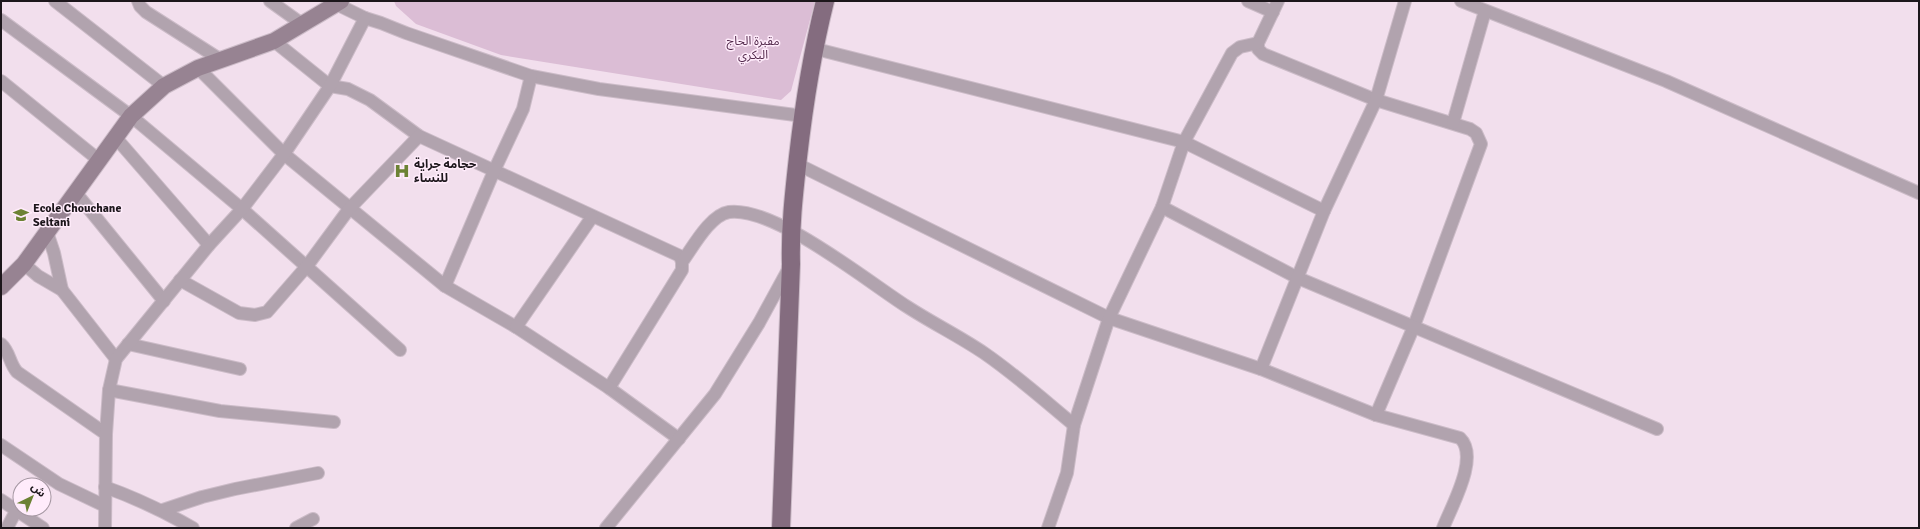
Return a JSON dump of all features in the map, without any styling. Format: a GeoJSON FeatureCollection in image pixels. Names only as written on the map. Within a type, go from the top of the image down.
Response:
{"type":"FeatureCollection","features":[{"type":"Feature","properties":{"kind":"main road"},"geometry":{"type":"LineString","coordinates":[[780,528],[792,264],[790,231],[803,116],[814,43],[825,1]]}},
{"type":"Feature","properties":{"kind":"main road"},"geometry":{"type":"LineString","coordinates":[[803,116],[824,51],[836,1]]}},
{"type":"Feature","properties":{"kind":"street"},"geometry":{"type":"LineString","coordinates":[[55,1],[164,86]]}},
{"type":"Feature","properties":{"kind":"street"},"geometry":{"type":"LineString","coordinates":[[138,1],[140,6],[146,12],[222,60]]}},
{"type":"Feature","properties":{"kind":"street"},"geometry":{"type":"LineString","coordinates":[[270,1],[302,24]]}},
{"type":"Feature","properties":{"kind":"street"},"geometry":{"type":"LineString","coordinates":[[1248,1],[1276,6],[1258,43],[1258,49],[1263,54],[1376,100],[1470,129],[1476,133],[1481,144],[1414,326],[1376,415]]}},
{"type":"Feature","properties":{"kind":"street"},"geometry":{"type":"LineString","coordinates":[[1261,369],[1324,211],[1376,100],[1405,1]]}},
{"type":"Feature","properties":{"kind":"street"},"geometry":{"type":"LineString","coordinates":[[1461,1],[1666,81],[1919,193]]}},
{"type":"Feature","properties":{"kind":"street"},"geometry":{"type":"LineString","coordinates":[[1,287],[24,264],[100,162],[131,116],[164,86],[198,68],[274,41],[335,2],[365,18],[531,76],[599,89],[803,116]]}},
{"type":"Feature","properties":{"kind":"street"},"geometry":{"type":"LineString","coordinates":[[1453,123],[1485,11]]}},
{"type":"Feature","properties":{"kind":"street"},"geometry":{"type":"LineString","coordinates":[[105,528],[106,434],[109,390],[116,359],[209,245],[242,209],[284,154],[330,86],[365,18]]}},
{"type":"Feature","properties":{"kind":"street"},"geometry":{"type":"LineString","coordinates":[[1,20],[131,116],[242,209],[400,350]]}},
{"type":"Feature","properties":{"kind":"street"},"geometry":{"type":"LineString","coordinates":[[274,41],[330,86],[348,89],[370,100],[419,136],[592,217],[680,256],[682,270],[609,388]]}},
{"type":"Feature","properties":{"kind":"street"},"geometry":{"type":"LineString","coordinates":[[1048,528],[1067,472],[1074,425],[1109,318],[1162,207],[1184,142],[1232,53],[1240,47],[1258,43]]}},
{"type":"Feature","properties":{"kind":"street"},"geometry":{"type":"LineString","coordinates":[[824,51],[1184,142],[1324,211]]}},
{"type":"Feature","properties":{"kind":"street"},"geometry":{"type":"LineString","coordinates":[[198,68],[284,154],[445,286],[516,327],[609,388],[679,439]]}},
{"type":"Feature","properties":{"kind":"street"},"geometry":{"type":"LineString","coordinates":[[445,286],[494,171],[523,109],[531,76]]}},
{"type":"Feature","properties":{"kind":"street"},"geometry":{"type":"LineString","coordinates":[[1,81],[100,162]]}},
{"type":"Feature","properties":{"kind":"street"},"geometry":{"type":"LineString","coordinates":[[180,280],[239,313],[255,315],[267,312],[307,266],[349,208],[419,136]]}},
{"type":"Feature","properties":{"kind":"street"},"geometry":{"type":"LineString","coordinates":[[116,138],[209,245]]}},
{"type":"Feature","properties":{"kind":"street"},"geometry":{"type":"LineString","coordinates":[[797,164],[1109,318],[1261,369],[1376,415],[1460,438],[1464,443],[1468,457],[1466,469],[1443,528]]}},
{"type":"Feature","properties":{"kind":"street"},"geometry":{"type":"LineString","coordinates":[[76,193],[164,301]]}},
{"type":"Feature","properties":{"kind":"street"},"geometry":{"type":"LineString","coordinates":[[1162,207],[1298,278],[1657,428]]}},
{"type":"Feature","properties":{"kind":"street"},"geometry":{"type":"LineString","coordinates":[[682,262],[708,225],[716,218],[728,212],[752,214],[790,231],[823,249],[928,320],[985,353],[1074,425]]}},
{"type":"Feature","properties":{"kind":"street"},"geometry":{"type":"LineString","coordinates":[[516,327],[592,217]]}},
{"type":"Feature","properties":{"kind":"street"},"geometry":{"type":"LineString","coordinates":[[47,232],[54,253],[62,290]]}},
{"type":"Feature","properties":{"kind":"street"},"geometry":{"type":"LineString","coordinates":[[24,264],[38,276],[62,290],[116,359]]}},
{"type":"Feature","properties":{"kind":"street"},"geometry":{"type":"LineString","coordinates":[[606,528],[715,394],[760,323],[792,264]]}},
{"type":"Feature","properties":{"kind":"street"},"geometry":{"type":"LineString","coordinates":[[128,344],[240,369]]}},
{"type":"Feature","properties":{"kind":"street"},"geometry":{"type":"LineString","coordinates":[[3,352],[17,372],[106,434]]}},
{"type":"Feature","properties":{"kind":"street"},"geometry":{"type":"LineString","coordinates":[[109,390],[220,411],[334,422]]}},
{"type":"Feature","properties":{"kind":"street"},"geometry":{"type":"LineString","coordinates":[[1,445],[60,484],[105,506]]}},
{"type":"Feature","properties":{"kind":"street"},"geometry":{"type":"LineString","coordinates":[[163,510],[202,497],[235,489],[318,473]]}},
{"type":"Feature","properties":{"kind":"street"},"geometry":{"type":"LineString","coordinates":[[105,487],[163,510],[193,528]]}},
{"type":"Feature","properties":{"kind":"street"},"geometry":{"type":"LineString","coordinates":[[1,500],[12,508]]}},
{"type":"Feature","properties":{"kind":"street"},"geometry":{"type":"LineString","coordinates":[[7,528],[13,517]]}},
{"type":"Feature","properties":{"kind":"street"},"geometry":{"type":"LineString","coordinates":[[26,517],[43,528]]}},
{"type":"Feature","properties":{"kind":"street"},"geometry":{"type":"LineString","coordinates":[[296,528],[313,519]]}},
{"type":"Feature","properties":{"kind":"green space","name":"مقبرة الحاج البكري"},"geometry":{"type":"Polygon","coordinates":[[[394,1],[815,1],[791,91],[781,100],[501,55],[416,24],[396,6],[394,1]]]}},
{"type":"Feature","properties":{"kind":"place","name":"حجامة جراية للنساء"},"geometry":{"type":"Point","coordinates":[402,171]}},
{"type":"Feature","properties":{"kind":"place","name":"Ecole Chouchane Seltani"},"geometry":{"type":"Point","coordinates":[21,215]}}]}
